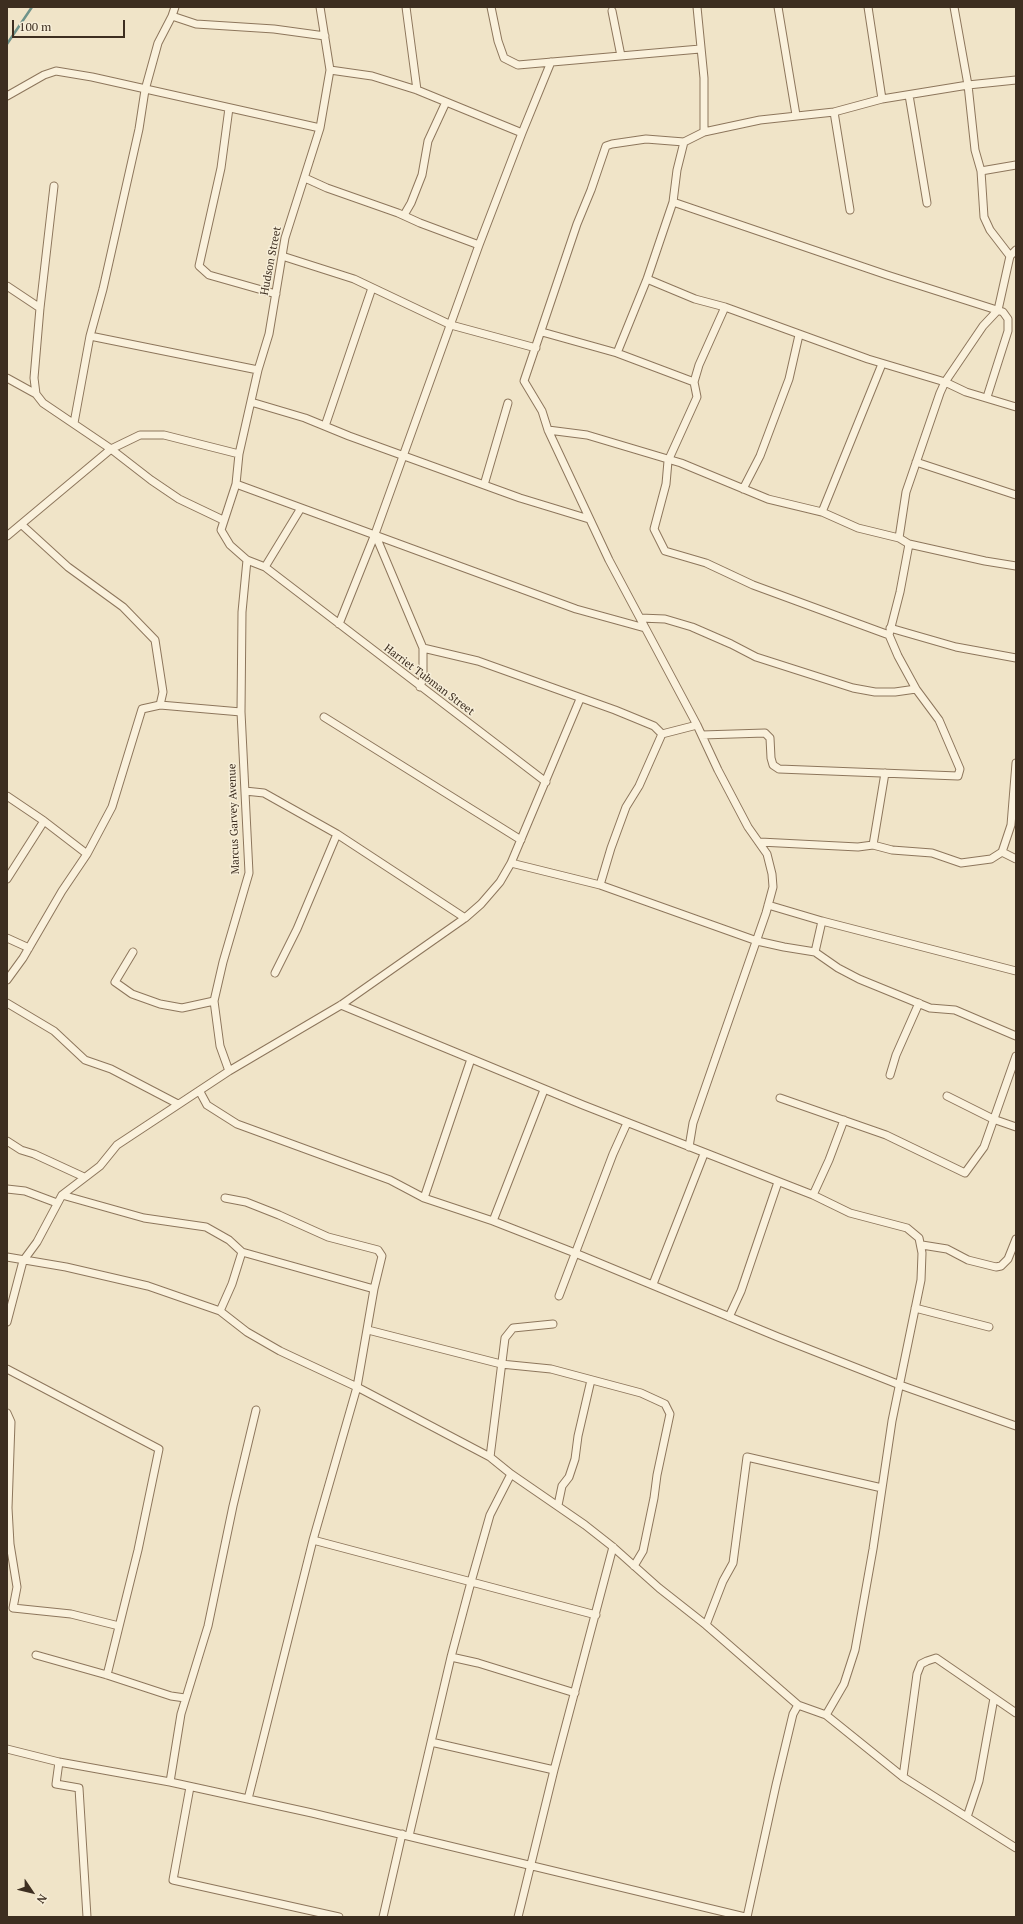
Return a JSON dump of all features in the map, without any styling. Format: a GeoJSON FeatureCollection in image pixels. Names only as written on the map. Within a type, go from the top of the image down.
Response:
{"type":"FeatureCollection","features":[{"type":"Feature","properties":{"kind":"street"},"geometry":{"type":"LineString","coordinates":[[74,423],[90,336],[126,187],[145,90],[158,43],[172,16],[174,7]]}},
{"type":"Feature","properties":{"kind":"street","name":"Hudson Street"},"geometry":{"type":"LineString","coordinates":[[223,520],[236,484],[239,454],[258,370],[269,334],[285,238],[320,128],[330,70],[320,7]]}},
{"type":"Feature","properties":{"kind":"street"},"geometry":{"type":"LineString","coordinates":[[406,7],[417,90]]}},
{"type":"Feature","properties":{"kind":"street"},"geometry":{"type":"LineString","coordinates":[[491,7],[498,41],[504,58],[518,65],[700,49]]}},
{"type":"Feature","properties":{"kind":"street"},"geometry":{"type":"LineString","coordinates":[[697,7],[704,78],[704,132]]}},
{"type":"Feature","properties":{"kind":"street"},"geometry":{"type":"LineString","coordinates":[[778,7],[796,115]]}},
{"type":"Feature","properties":{"kind":"street"},"geometry":{"type":"LineString","coordinates":[[868,7],[882,99]]}},
{"type":"Feature","properties":{"kind":"street"},"geometry":{"type":"LineString","coordinates":[[954,7],[968,85],[975,150],[981,171],[984,217],[990,230],[1010,256]]}},
{"type":"Feature","properties":{"kind":"street"},"geometry":{"type":"LineString","coordinates":[[612,11],[621,56]]}},
{"type":"Feature","properties":{"kind":"street"},"geometry":{"type":"LineString","coordinates":[[172,16],[196,24],[274,29],[325,36]]}},
{"type":"Feature","properties":{"kind":"street"},"geometry":{"type":"LineString","coordinates":[[339,624],[375,534],[479,245],[551,62]]}},
{"type":"Feature","properties":{"kind":"street"},"geometry":{"type":"LineString","coordinates":[[330,70],[372,76],[417,90],[522,133]]}},
{"type":"Feature","properties":{"kind":"street"},"geometry":{"type":"LineString","coordinates":[[7,96],[44,75],[56,71],[92,77],[320,128]]}},
{"type":"Feature","properties":{"kind":"street"},"geometry":{"type":"LineString","coordinates":[[689,1147],[693,1123],[757,941],[768,905],[773,886],[772,874],[767,854],[748,827],[718,770],[697,725],[589,519],[548,430],[542,411],[524,381],[542,332],[556,285],[606,146],[646,139],[684,142],[704,132],[760,120],[834,112],[882,99],[968,85],[1016,80]]}},
{"type":"Feature","properties":{"kind":"street"},"geometry":{"type":"LineString","coordinates":[[909,95],[927,203]]}},
{"type":"Feature","properties":{"kind":"street"},"geometry":{"type":"LineString","coordinates":[[404,215],[411,203],[422,175],[428,141],[446,102]]}},
{"type":"Feature","properties":{"kind":"street"},"geometry":{"type":"LineString","coordinates":[[229,108],[221,168],[199,266],[209,275],[276,294]]}},
{"type":"Feature","properties":{"kind":"street"},"geometry":{"type":"LineString","coordinates":[[834,112],[850,210]]}},
{"type":"Feature","properties":{"kind":"street"},"geometry":{"type":"LineString","coordinates":[[617,353],[647,279],[673,202],[678,164],[684,142]]}},
{"type":"Feature","properties":{"kind":"street"},"geometry":{"type":"LineString","coordinates":[[981,171],[1016,165]]}},
{"type":"Feature","properties":{"kind":"street"},"geometry":{"type":"LineString","coordinates":[[305,178],[479,245]]}},
{"type":"Feature","properties":{"kind":"street"},"geometry":{"type":"LineString","coordinates":[[36,394],[34,378],[40,308],[54,186]]}},
{"type":"Feature","properties":{"kind":"street"},"geometry":{"type":"LineString","coordinates":[[673,202],[887,275],[1003,312],[1008,319],[1008,331],[987,397]]}},
{"type":"Feature","properties":{"kind":"street"},"geometry":{"type":"LineString","coordinates":[[899,538],[906,492],[945,382],[983,326],[998,310],[1010,256],[1016,250]]}},
{"type":"Feature","properties":{"kind":"street"},"geometry":{"type":"LineString","coordinates":[[282,256],[354,279],[451,325],[536,348]]}},
{"type":"Feature","properties":{"kind":"street"},"geometry":{"type":"LineString","coordinates":[[647,279],[695,299],[725,307],[882,364],[945,382],[966,392],[987,397],[1016,407]]}},
{"type":"Feature","properties":{"kind":"street"},"geometry":{"type":"LineString","coordinates":[[7,286],[40,308]]}},
{"type":"Feature","properties":{"kind":"street"},"geometry":{"type":"LineString","coordinates":[[324,426],[372,288]]}},
{"type":"Feature","properties":{"kind":"street"},"geometry":{"type":"LineString","coordinates":[[725,307],[699,366],[694,382],[697,397],[668,461],[666,484],[654,529],[665,551],[706,563],[753,585],[890,632],[956,647],[1016,658]]}},
{"type":"Feature","properties":{"kind":"street"},"geometry":{"type":"LineString","coordinates":[[542,332],[617,353],[694,382]]}},
{"type":"Feature","properties":{"kind":"street"},"geometry":{"type":"LineString","coordinates":[[743,489],[760,456],[789,379],[799,335]]}},
{"type":"Feature","properties":{"kind":"street"},"geometry":{"type":"LineString","coordinates":[[90,336],[258,370]]}},
{"type":"Feature","properties":{"kind":"street"},"geometry":{"type":"LineString","coordinates":[[822,512],[882,364]]}},
{"type":"Feature","properties":{"kind":"street"},"geometry":{"type":"LineString","coordinates":[[7,378],[36,394],[43,403],[111,449],[151,480],[179,499],[223,520],[221,530],[230,545],[246,560]]}},
{"type":"Feature","properties":{"kind":"street"},"geometry":{"type":"LineString","coordinates":[[251,402],[305,418],[402,456],[484,485],[589,519]]}},
{"type":"Feature","properties":{"kind":"street"},"geometry":{"type":"LineString","coordinates":[[484,485],[508,403]]}},
{"type":"Feature","properties":{"kind":"street"},"geometry":{"type":"LineString","coordinates":[[548,430],[587,435],[668,461],[681,463],[768,499],[822,512],[858,528],[899,538],[909,544],[985,561],[1016,566]]}},
{"type":"Feature","properties":{"kind":"street"},"geometry":{"type":"LineString","coordinates":[[7,536],[111,449],[140,435],[164,435],[239,454]]}},
{"type":"Feature","properties":{"kind":"street"},"geometry":{"type":"LineString","coordinates":[[916,462],[1016,495]]}},
{"type":"Feature","properties":{"kind":"street"},"geometry":{"type":"LineString","coordinates":[[236,484],[301,508],[336,523],[375,534],[576,609],[645,628]]}},
{"type":"Feature","properties":{"kind":"street"},"geometry":{"type":"LineString","coordinates":[[265,567],[301,508]]}},
{"type":"Feature","properties":{"kind":"street"},"geometry":{"type":"LineString","coordinates":[[22,525],[68,567],[123,607],[155,640],[163,692],[160,705]]}},
{"type":"Feature","properties":{"kind":"street"},"geometry":{"type":"LineString","coordinates":[[375,534],[423,648],[423,678],[420,687]]}},
{"type":"Feature","properties":{"kind":"street"},"geometry":{"type":"LineString","coordinates":[[702,735],[765,733],[770,738],[771,758],[773,765],[779,769],[958,776],[960,769],[939,720],[916,688],[898,656],[890,632],[900,592],[909,544]]}},
{"type":"Feature","properties":{"kind":"street","name":"Harriet Tubman Street"},"geometry":{"type":"LineString","coordinates":[[246,560],[265,567],[546,782]]}},
{"type":"Feature","properties":{"kind":"street","name":"Marcus Garvey Avenue"},"geometry":{"type":"LineString","coordinates":[[229,1071],[220,1046],[214,1001],[223,962],[249,873],[241,712],[242,612],[246,560]]}},
{"type":"Feature","properties":{"kind":"street"},"geometry":{"type":"LineString","coordinates":[[640,618],[665,619],[692,627],[756,657],[853,688],[875,692],[895,692],[916,688]]}},
{"type":"Feature","properties":{"kind":"street"},"geometry":{"type":"LineString","coordinates":[[423,648],[478,661],[654,726],[662,734]]}},
{"type":"Feature","properties":{"kind":"street"},"geometry":{"type":"LineString","coordinates":[[7,1322],[23,1261],[36,1242],[57,1203],[62,1195],[100,1166],[117,1145],[178,1104],[200,1092],[229,1071],[341,1005],[465,918],[481,904],[511,863],[580,699]]}},
{"type":"Feature","properties":{"kind":"street"},"geometry":{"type":"LineString","coordinates":[[7,980],[29,948],[62,891],[87,854],[112,807],[142,709],[160,705],[241,712]]}},
{"type":"Feature","properties":{"kind":"street"},"geometry":{"type":"LineString","coordinates":[[324,718],[521,840]]}},
{"type":"Feature","properties":{"kind":"street"},"geometry":{"type":"LineString","coordinates":[[662,734],[697,725]]}},
{"type":"Feature","properties":{"kind":"street"},"geometry":{"type":"LineString","coordinates":[[600,885],[611,848],[626,807],[639,786],[662,734]]}},
{"type":"Feature","properties":{"kind":"street"},"geometry":{"type":"LineString","coordinates":[[760,842],[858,847],[873,845],[892,850],[932,853],[962,863],[991,859],[1002,852],[1011,825],[1016,763]]}},
{"type":"Feature","properties":{"kind":"street"},"geometry":{"type":"LineString","coordinates":[[873,845],[885,773]]}},
{"type":"Feature","properties":{"kind":"street"},"geometry":{"type":"LineString","coordinates":[[245,790],[264,793],[337,834],[465,918]]}},
{"type":"Feature","properties":{"kind":"street"},"geometry":{"type":"LineString","coordinates":[[7,796],[87,854]]}},
{"type":"Feature","properties":{"kind":"street"},"geometry":{"type":"LineString","coordinates":[[7,879],[44,822]]}},
{"type":"Feature","properties":{"kind":"street"},"geometry":{"type":"LineString","coordinates":[[275,973],[297,929],[337,834]]}},
{"type":"Feature","properties":{"kind":"street"},"geometry":{"type":"LineString","coordinates":[[1002,852],[1016,859]]}},
{"type":"Feature","properties":{"kind":"street"},"geometry":{"type":"LineString","coordinates":[[511,863],[600,885],[757,941],[784,948],[815,952],[838,968],[859,979],[930,1008],[955,1010],[1016,1036]]}},
{"type":"Feature","properties":{"kind":"street"},"geometry":{"type":"LineString","coordinates":[[768,905],[822,921],[1016,972]]}},
{"type":"Feature","properties":{"kind":"street"},"geometry":{"type":"LineString","coordinates":[[815,952],[822,921]]}},
{"type":"Feature","properties":{"kind":"street"},"geometry":{"type":"LineString","coordinates":[[7,938],[29,948]]}},
{"type":"Feature","properties":{"kind":"street"},"geometry":{"type":"LineString","coordinates":[[133,952],[115,982],[132,994],[160,1004],[182,1008],[214,1001]]}},
{"type":"Feature","properties":{"kind":"street"},"geometry":{"type":"LineString","coordinates":[[890,1075],[896,1055],[920,1003]]}},
{"type":"Feature","properties":{"kind":"street"},"geometry":{"type":"LineString","coordinates":[[7,1004],[54,1031],[86,1060],[111,1069],[178,1104]]}},
{"type":"Feature","properties":{"kind":"street"},"geometry":{"type":"LineString","coordinates":[[341,1005],[544,1090],[704,1154],[813,1195],[850,1213],[907,1228],[919,1238],[922,1245],[921,1280],[892,1421],[873,1549],[855,1650],[844,1684],[826,1715]]}},
{"type":"Feature","properties":{"kind":"street"},"geometry":{"type":"LineString","coordinates":[[780,1098],[886,1135],[965,1173],[984,1147],[1016,1056]]}},
{"type":"Feature","properties":{"kind":"street"},"geometry":{"type":"LineString","coordinates":[[424,1198],[471,1059]]}},
{"type":"Feature","properties":{"kind":"street"},"geometry":{"type":"LineString","coordinates":[[493,1221],[544,1090]]}},
{"type":"Feature","properties":{"kind":"street"},"geometry":{"type":"LineString","coordinates":[[200,1092],[207,1105],[237,1124],[390,1180],[424,1198],[493,1221],[575,1253],[653,1284],[729,1317],[900,1385],[1016,1426]]}},
{"type":"Feature","properties":{"kind":"street"},"geometry":{"type":"LineString","coordinates":[[947,1096],[993,1119],[1016,1127]]}},
{"type":"Feature","properties":{"kind":"street"},"geometry":{"type":"LineString","coordinates":[[813,1195],[829,1160],[844,1120]]}},
{"type":"Feature","properties":{"kind":"street"},"geometry":{"type":"LineString","coordinates":[[559,1296],[613,1154],[627,1122]]}},
{"type":"Feature","properties":{"kind":"street"},"geometry":{"type":"LineString","coordinates":[[7,1141],[21,1150],[34,1154],[84,1177]]}},
{"type":"Feature","properties":{"kind":"street"},"geometry":{"type":"LineString","coordinates":[[653,1284],[704,1154]]}},
{"type":"Feature","properties":{"kind":"street"},"geometry":{"type":"LineString","coordinates":[[729,1317],[741,1291],[778,1182]]}},
{"type":"Feature","properties":{"kind":"street"},"geometry":{"type":"LineString","coordinates":[[7,1188],[25,1191],[57,1203]]}},
{"type":"Feature","properties":{"kind":"street"},"geometry":{"type":"LineString","coordinates":[[62,1195],[144,1218],[206,1227],[229,1240],[242,1252],[374,1289]]}},
{"type":"Feature","properties":{"kind":"street"},"geometry":{"type":"LineString","coordinates":[[225,1198],[246,1202],[279,1214],[328,1237],[378,1250],[382,1256],[374,1289],[357,1387],[313,1540],[248,1799]]}},
{"type":"Feature","properties":{"kind":"street"},"geometry":{"type":"LineString","coordinates":[[922,1245],[948,1249],[968,1260],[996,1267],[1001,1266],[1008,1259],[1016,1239]]}},
{"type":"Feature","properties":{"kind":"street"},"geometry":{"type":"LineString","coordinates":[[220,1311],[232,1284],[242,1252]]}},
{"type":"Feature","properties":{"kind":"street"},"geometry":{"type":"LineString","coordinates":[[7,1257],[23,1261],[66,1267],[148,1286],[220,1311],[247,1332],[273,1347],[307,1365],[357,1387],[490,1457],[510,1474],[558,1505],[613,1547],[658,1588],[706,1625],[798,1705],[826,1715],[903,1777],[1016,1848]]}},
{"type":"Feature","properties":{"kind":"street"},"geometry":{"type":"LineString","coordinates":[[915,1308],[989,1327]]}},
{"type":"Feature","properties":{"kind":"street"},"geometry":{"type":"LineString","coordinates":[[490,1457],[505,1338],[513,1328],[553,1324]]}},
{"type":"Feature","properties":{"kind":"street"},"geometry":{"type":"LineString","coordinates":[[368,1330],[501,1364],[551,1369],[657,1399],[665,1404],[670,1414],[643,1551],[634,1566]]}},
{"type":"Feature","properties":{"kind":"street"},"geometry":{"type":"LineString","coordinates":[[7,1369],[159,1449],[120,1626],[107,1675]]}},
{"type":"Feature","properties":{"kind":"street"},"geometry":{"type":"LineString","coordinates":[[558,1505],[562,1486],[569,1477],[575,1460],[578,1436],[591,1380]]}},
{"type":"Feature","properties":{"kind":"street"},"geometry":{"type":"LineString","coordinates":[[170,1782],[185,1698],[208,1626],[233,1506],[256,1410]]}},
{"type":"Feature","properties":{"kind":"street"},"geometry":{"type":"LineString","coordinates":[[7,1413],[11,1422],[8,1508],[10,1544],[17,1587],[13,1608],[71,1614],[120,1626]]}},
{"type":"Feature","properties":{"kind":"street"},"geometry":{"type":"LineString","coordinates":[[706,1625],[723,1581],[733,1563],[740,1498],[747,1457],[882,1488]]}},
{"type":"Feature","properties":{"kind":"street"},"geometry":{"type":"LineString","coordinates":[[383,1917],[431,1742],[451,1657],[490,1515],[510,1474]]}},
{"type":"Feature","properties":{"kind":"street"},"geometry":{"type":"LineString","coordinates":[[313,1540],[596,1615]]}},
{"type":"Feature","properties":{"kind":"street"},"geometry":{"type":"LineString","coordinates":[[518,1917],[554,1770],[613,1547]]}},
{"type":"Feature","properties":{"kind":"street"},"geometry":{"type":"LineString","coordinates":[[36,1655],[107,1675],[171,1696],[185,1698]]}},
{"type":"Feature","properties":{"kind":"street"},"geometry":{"type":"LineString","coordinates":[[451,1657],[478,1663],[575,1693]]}},
{"type":"Feature","properties":{"kind":"street"},"geometry":{"type":"LineString","coordinates":[[903,1777],[911,1708],[917,1674],[921,1664],[936,1658],[1016,1713]]}},
{"type":"Feature","properties":{"kind":"street"},"geometry":{"type":"LineString","coordinates":[[967,1817],[979,1781],[994,1698]]}},
{"type":"Feature","properties":{"kind":"street"},"geometry":{"type":"LineString","coordinates":[[7,1749],[59,1762],[170,1782],[248,1799],[746,1917],[779,1771],[793,1714],[798,1705]]}},
{"type":"Feature","properties":{"kind":"street"},"geometry":{"type":"LineString","coordinates":[[431,1742],[554,1770]]}},
{"type":"Feature","properties":{"kind":"street"},"geometry":{"type":"LineString","coordinates":[[59,1762],[56,1784],[79,1788],[87,1917]]}},
{"type":"Feature","properties":{"kind":"street"},"geometry":{"type":"LineString","coordinates":[[190,1787],[173,1880],[340,1917]]}},
{"type":"Feature","properties":{"kind":"waterway"},"geometry":{"type":"LineString","coordinates":[[7,44],[32,7]]}}]}
